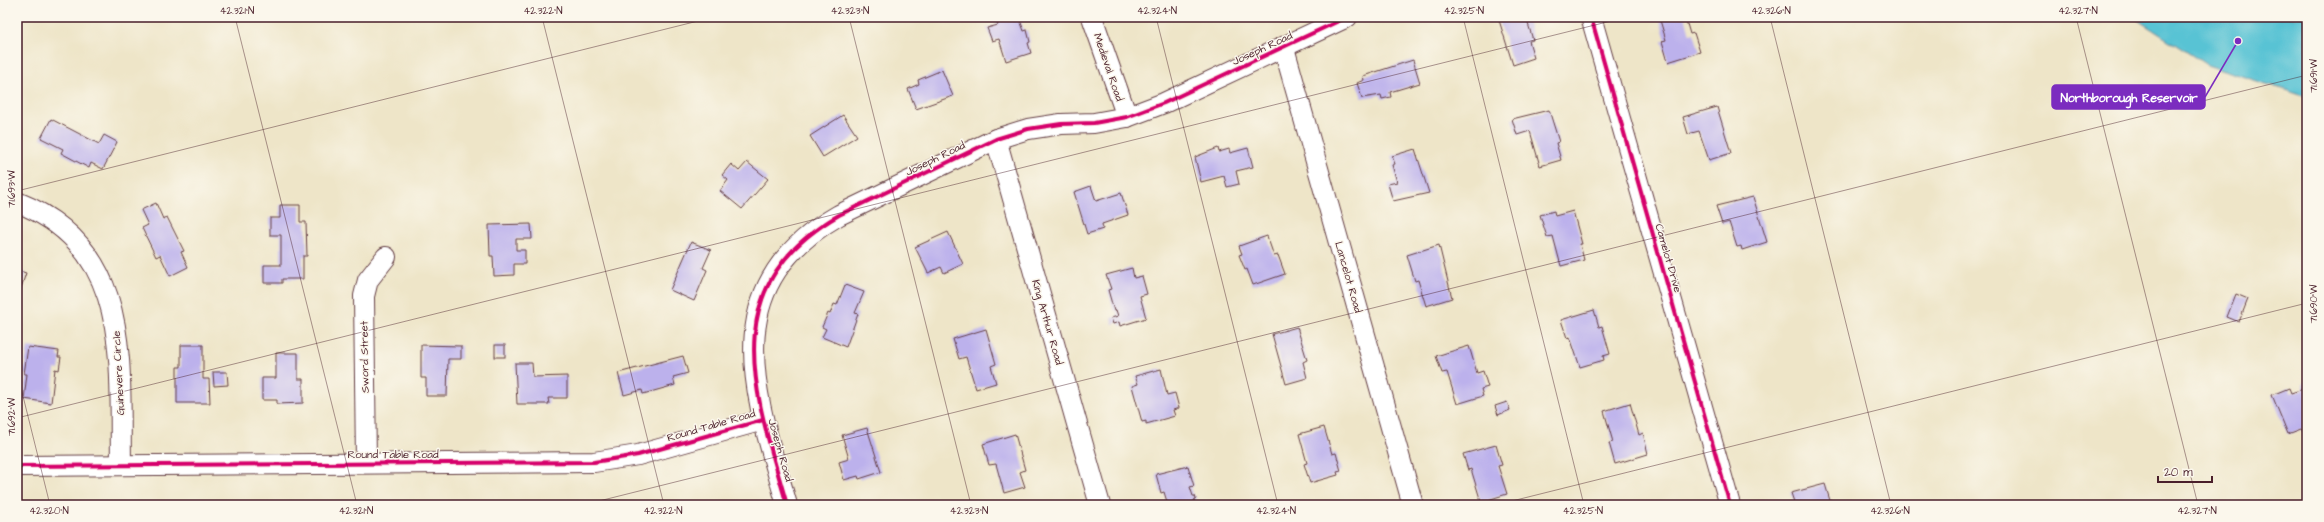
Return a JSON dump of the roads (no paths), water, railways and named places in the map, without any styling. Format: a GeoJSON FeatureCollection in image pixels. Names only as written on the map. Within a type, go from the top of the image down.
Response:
{"type":"FeatureCollection","features":[{"type":"Feature","properties":{"kind":"street","name":"Medieval Road"},"geometry":{"type":"LineString","coordinates":[[1092,17],[1127,117]]}},
{"type":"Feature","properties":{"kind":"street","name":"Joseph Road"},"geometry":{"type":"LineString","coordinates":[[787,505],[763,420],[754,375],[753,359],[756,327],[769,285],[784,261],[816,230],[839,214],[996,139],[1028,129],[1061,124],[1094,123],[1127,117],[1164,104],[1347,17]]}},
{"type":"Feature","properties":{"kind":"street","name":"Camelot Drive"},"geometry":{"type":"LineString","coordinates":[[1591,17],[1730,505]]}},
{"type":"Feature","properties":{"kind":"street","name":"Lancelot Road"},"geometry":{"type":"LineString","coordinates":[[1284,48],[1414,505]]}},
{"type":"Feature","properties":{"kind":"street","name":"King Arthur Road"},"geometry":{"type":"LineString","coordinates":[[996,139],[1100,505]]}},
{"type":"Feature","properties":{"kind":"street","name":"Guinevere Circle"},"geometry":{"type":"LineString","coordinates":[[17,202],[49,218],[76,241],[97,272],[110,300],[115,318],[119,352],[121,465]]}},
{"type":"Feature","properties":{"kind":"street","name":"Sword Street"},"geometry":{"type":"LineString","coordinates":[[366,463],[364,296],[368,280],[386,257]]}},
{"type":"Feature","properties":{"kind":"street","name":"Round Table Road"},"geometry":{"type":"LineString","coordinates":[[17,466],[594,462],[616,460],[763,420]]}},
{"type":"Feature","properties":{"kind":"water"},"geometry":{"type":"Polygon","coordinates":[[[2133,17],[2307,17],[2307,97],[2207,65],[2133,17]]]}},
{"type":"Feature","properties":{"kind":"place","name":"Northborough Reservoir"},"geometry":{"type":"Point","coordinates":[2238,41]}}]}
